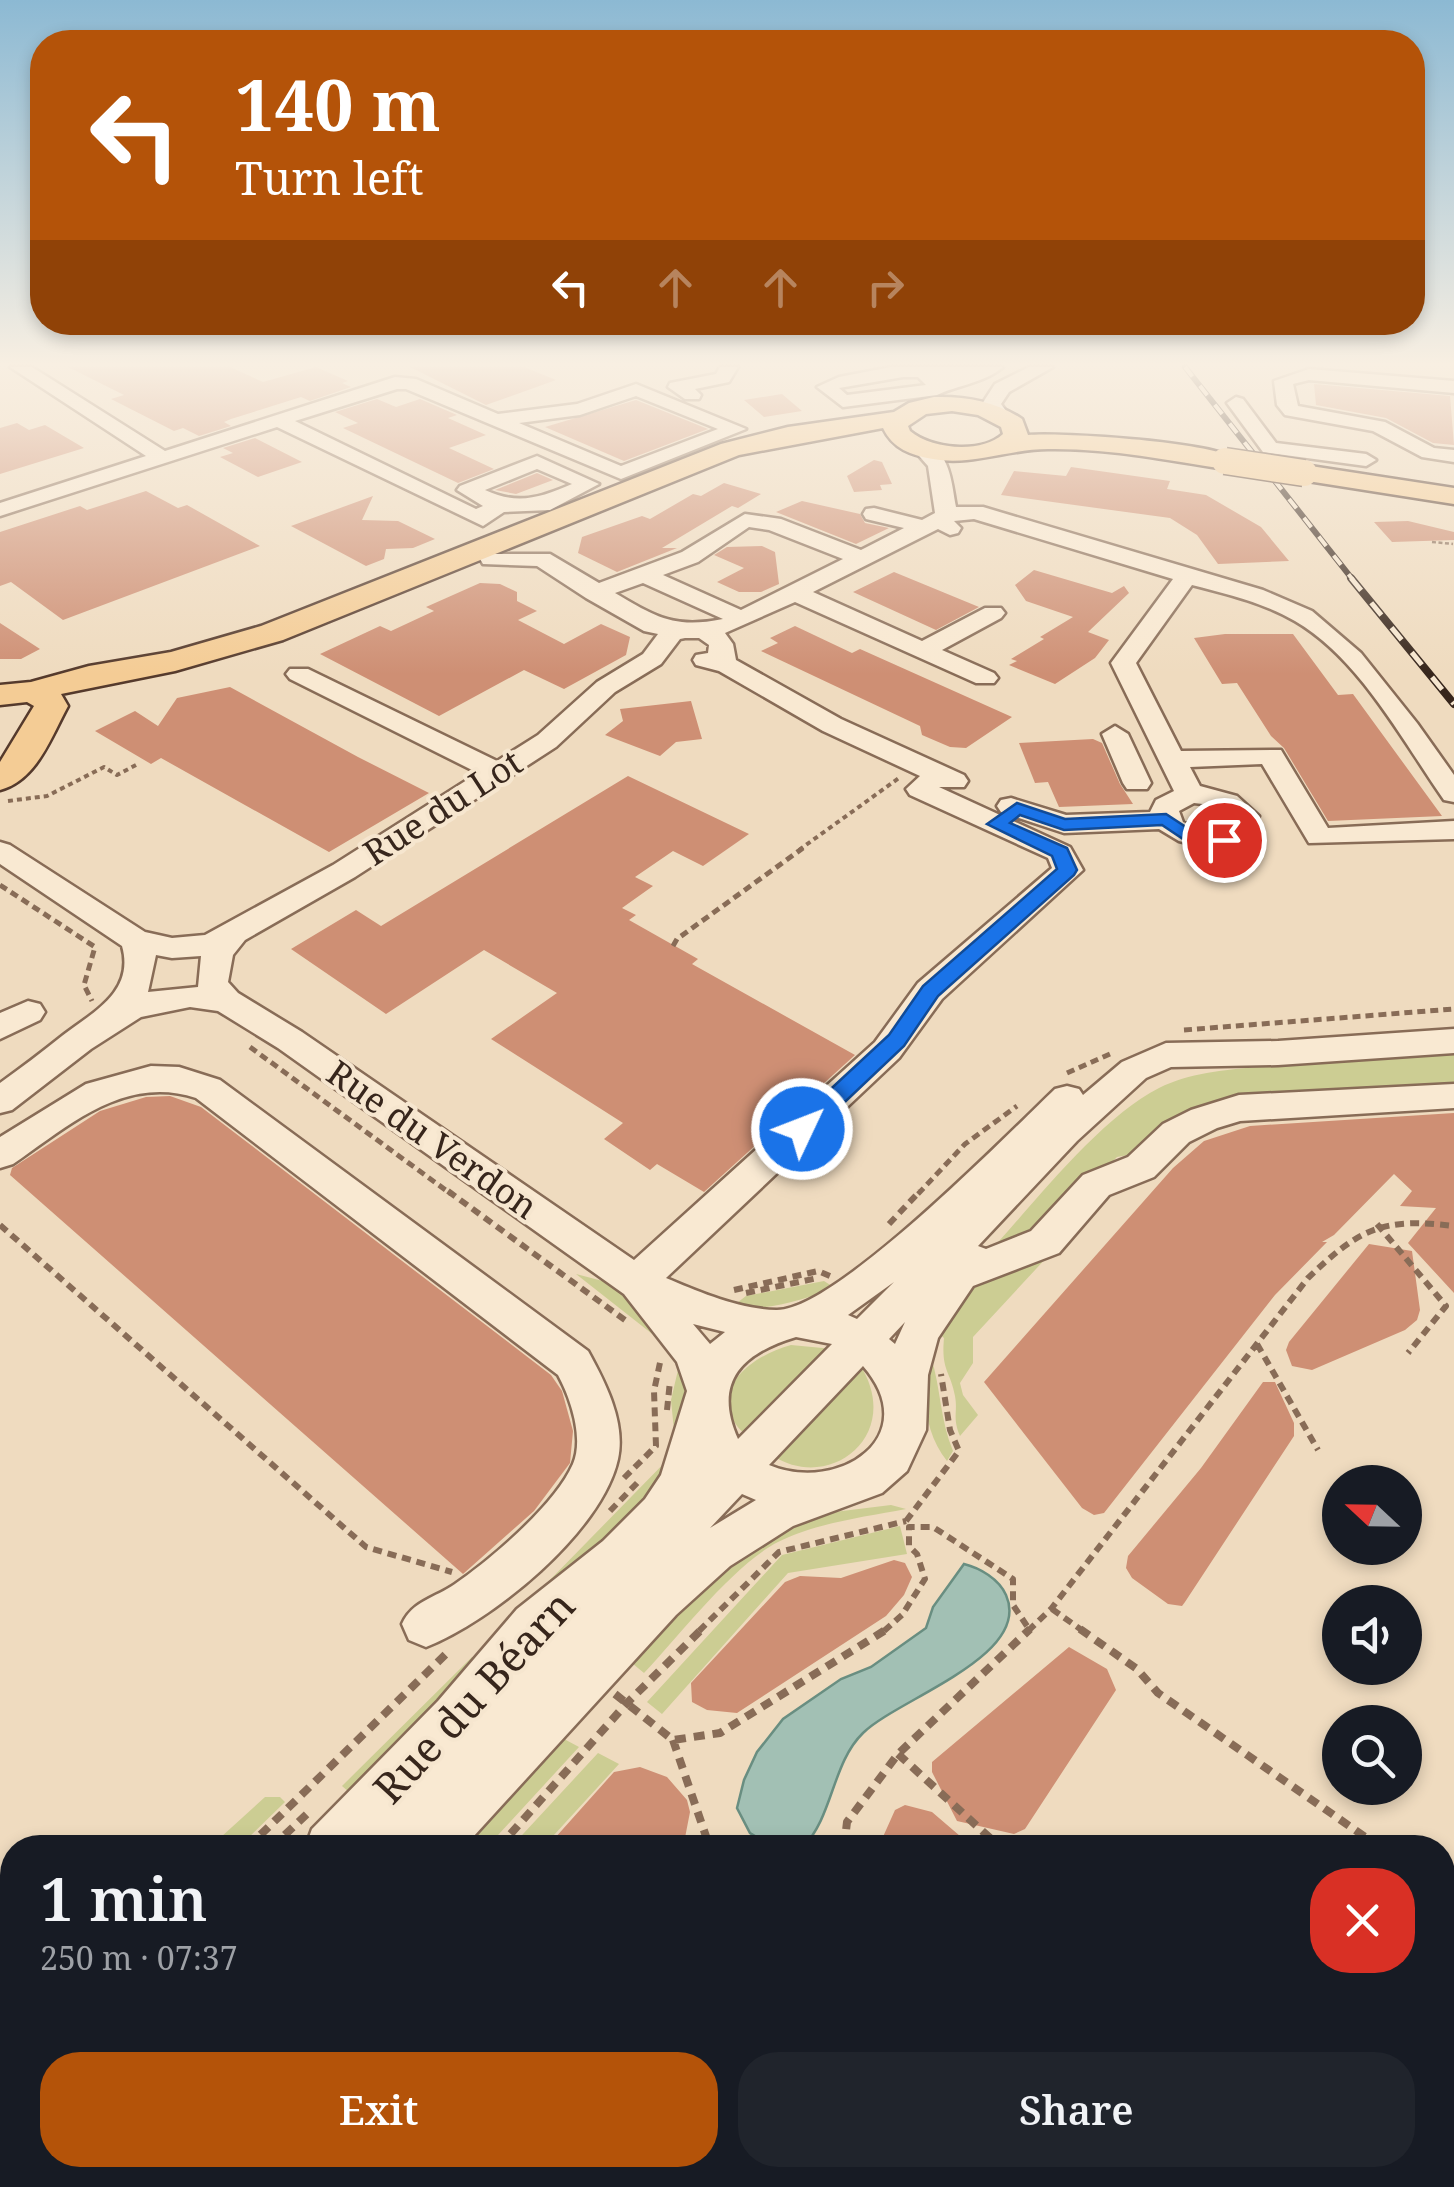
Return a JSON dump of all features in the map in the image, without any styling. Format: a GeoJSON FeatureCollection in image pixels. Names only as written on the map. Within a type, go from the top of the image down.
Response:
{"type":"FeatureCollection","features":[{"type":"Feature","properties":{"kind":"main road"},"geometry":{"type":"LineString","coordinates":[[0,779],[19,764],[17,697],[94,690],[198,670],[275,648],[486,530],[543,540],[709,469]]}},
{"type":"Feature","properties":{"kind":"main road"},"geometry":{"type":"LineString","coordinates":[[1278,469],[1304,473],[1333,469]]}},
{"type":"Feature","properties":{"kind":"main road"},"geometry":{"type":"LineString","coordinates":[[1369,469],[1454,514]]}},
{"type":"Feature","properties":{"kind":"main road"},"geometry":{"type":"LineString","coordinates":[[1370,469],[1410,490],[1454,498]]}},
{"type":"Feature","properties":{"kind":"street"},"geometry":{"type":"LineString","coordinates":[[0,510],[124,469]]}},
{"type":"Feature","properties":{"kind":"street"},"geometry":{"type":"LineString","coordinates":[[371,469],[486,530]]}},
{"type":"Feature","properties":{"kind":"street"},"geometry":{"type":"LineString","coordinates":[[486,530],[466,490],[520,469]]}},
{"type":"Feature","properties":{"kind":"street"},"geometry":{"type":"LineString","coordinates":[[486,530],[589,484],[554,469]]}},
{"type":"Feature","properties":{"kind":"street"},"geometry":{"type":"LineString","coordinates":[[939,469],[951,523]]}},
{"type":"Feature","properties":{"kind":"street"},"geometry":{"type":"LineString","coordinates":[[951,523],[960,504],[953,469]]}},
{"type":"Feature","properties":{"kind":"street"},"geometry":{"type":"LineString","coordinates":[[874,514],[1076,542],[1279,605],[1316,624],[1363,674],[1454,794]]}},
{"type":"Feature","properties":{"kind":"street"},"geometry":{"type":"LineString","coordinates":[[594,593],[690,558],[745,520],[772,524],[863,558]]}},
{"type":"Feature","properties":{"kind":"street","name":"Rue du Lot"},"geometry":{"type":"LineString","coordinates":[[115,1014],[150,976],[150,956],[208,961],[547,741],[606,687],[863,558],[951,523]]}},
{"type":"Feature","properties":{"kind":"street"},"geometry":{"type":"LineString","coordinates":[[543,540],[594,593],[694,643],[832,726],[1007,816],[1060,852],[1068,870],[930,991],[887,1050],[636,1282]]}},
{"type":"Feature","properties":{"kind":"street"},"geometry":{"type":"LineString","coordinates":[[645,575],[694,643]]}},
{"type":"Feature","properties":{"kind":"street"},"geometry":{"type":"LineString","coordinates":[[1187,576],[1123,662],[1190,794]]}},
{"type":"Feature","properties":{"kind":"street"},"geometry":{"type":"LineString","coordinates":[[795,592],[881,631],[934,645],[993,614]]}},
{"type":"Feature","properties":{"kind":"street"},"geometry":{"type":"LineString","coordinates":[[834,610],[853,600],[985,678]]}},
{"type":"Feature","properties":{"kind":"street"},"geometry":{"type":"LineString","coordinates":[[803,621],[847,641],[881,631]]}},
{"type":"Feature","properties":{"kind":"street"},"geometry":{"type":"LineString","coordinates":[[299,674],[499,772]]}},
{"type":"Feature","properties":{"kind":"street"},"geometry":{"type":"LineString","coordinates":[[1115,734],[1132,772],[1174,760],[1271,756],[1319,837],[1454,830]]}},
{"type":"Feature","properties":{"kind":"street"},"geometry":{"type":"LineString","coordinates":[[1190,794],[1230,802],[1245,816],[1242,831],[1224,840],[1183,834],[1166,820],[1164,812],[1171,800],[1190,794]]}},
{"type":"Feature","properties":{"kind":"street"},"geometry":{"type":"LineString","coordinates":[[1007,816],[1064,824],[1166,820]]}},
{"type":"Feature","properties":{"kind":"street"},"geometry":{"type":"LineString","coordinates":[[0,851],[150,976],[208,961]]}},
{"type":"Feature","properties":{"kind":"street","name":"Rue du Verdon"},"geometry":{"type":"LineString","coordinates":[[208,961],[290,1040],[636,1282],[704,1310],[783,1324],[822,1323],[863,1338]]}},
{"type":"Feature","properties":{"kind":"street"},"geometry":{"type":"LineString","coordinates":[[0,1101],[115,1014]]}},
{"type":"Feature","properties":{"kind":"street"},"geometry":{"type":"LineString","coordinates":[[383,1835],[863,1338],[1096,1102],[1134,1070],[1166,1054],[1246,1038],[1454,1024]]}},
{"type":"Feature","properties":{"kind":"street"},"geometry":{"type":"LineString","coordinates":[[1166,1054],[1278,1053],[1454,1041]]}},
{"type":"Feature","properties":{"kind":"street","name":"Rue du Béarn"},"geometry":{"type":"LineString","coordinates":[[440,1835],[474,1791],[696,1562],[751,1522],[822,1492],[859,1482],[884,1463],[904,1429],[908,1364],[916,1338],[960,1275],[1082,1142],[1143,1088],[1196,1068],[1278,1053]]}},
{"type":"Feature","properties":{"kind":"street","name":"Rue du Béarn"},"geometry":{"type":"LineString","coordinates":[[344,1835],[456,1718],[534,1624],[619,1556],[661,1513],[681,1482],[706,1393],[727,1351],[753,1332],[830,1306],[914,1247],[1054,1108],[1083,1086],[1114,1069],[1166,1054]]}},
{"type":"Feature","properties":{"kind":"street"},"geometry":{"type":"LineString","coordinates":[[0,1154],[88,1098],[122,1082],[147,1075],[188,1080],[208,1089],[574,1363],[586,1385],[596,1426],[596,1461],[578,1498],[473,1600],[426,1624]]}},
{"type":"Feature","properties":{"kind":"street"},"geometry":{"type":"LineString","coordinates":[[960,1275],[1045,1242],[1096,1186],[1142,1167],[1176,1133],[1204,1119],[1255,1106],[1454,1096]]}},
{"type":"Feature","properties":{"kind":"street","name":"Rue du Verdon"},"geometry":{"type":"LineString","coordinates":[[636,1282],[686,1342],[706,1393],[707,1420],[716,1444],[738,1469]]}},
{"type":"Feature","properties":{"kind":"street"},"geometry":{"type":"LineString","coordinates":[[863,1338],[894,1368],[905,1398]]}},
{"type":"Feature","properties":{"kind":"street"},"geometry":{"type":"LineString","coordinates":[[738,1469],[782,1490],[822,1492]]}},
{"type":"Feature","properties":{"kind":"path"},"geometry":{"type":"LineString","coordinates":[[1432,542],[1454,544]]}},
{"type":"Feature","properties":{"kind":"path"},"geometry":{"type":"LineString","coordinates":[[0,802],[47,796],[104,767],[117,775],[136,765]]}},
{"type":"Feature","properties":{"kind":"path"},"geometry":{"type":"LineString","coordinates":[[674,946],[677,939],[926,776]]}},
{"type":"Feature","properties":{"kind":"path"},"geometry":{"type":"LineString","coordinates":[[0,884],[95,947],[84,985],[88,999],[115,1014]]}},
{"type":"Feature","properties":{"kind":"path"},"geometry":{"type":"LineString","coordinates":[[246,1044],[634,1326]]}},
{"type":"Feature","properties":{"kind":"path"},"geometry":{"type":"LineString","coordinates":[[846,1835],[848,1822],[898,1754],[1051,1608],[1308,1278],[1351,1236],[1377,1224],[1414,1220],[1454,1226]]}},
{"type":"Feature","properties":{"kind":"path"},"geometry":{"type":"LineString","coordinates":[[1377,1224],[1446,1306],[1408,1353]]}},
{"type":"Feature","properties":{"kind":"path"},"geometry":{"type":"LineString","coordinates":[[1257,1344],[1318,1450]]}},
{"type":"Feature","properties":{"kind":"path"},"geometry":{"type":"LineString","coordinates":[[510,1835],[627,1703],[779,1552],[906,1521]]}},
{"type":"Feature","properties":{"kind":"path"},"geometry":{"type":"LineString","coordinates":[[1051,1608],[1136,1668],[1158,1693],[1362,1835]]}},
{"type":"Feature","properties":{"kind":"path"},"geometry":{"type":"LineString","coordinates":[[673,1740],[706,1835]]}},
{"type":"Feature","properties":{"kind":"path"},"geometry":{"type":"LineString","coordinates":[[898,1754],[987,1835]]}},
{"type":"Feature","properties":{"kind":"path"},"geometry":{"type":"LineString","coordinates":[[260,1835],[311,1785]]}},
{"type":"Feature","properties":{"kind":"green space"},"geometry":{"type":"Polygon","coordinates":[[[1454,1052],[1454,1091],[1244,1101],[1138,1153],[1117,1157],[1042,1234],[984,1258],[1089,1142],[1136,1102],[1170,1083],[1232,1069],[1454,1052]]]}},
{"type":"Feature","properties":{"kind":"green space"},"geometry":{"type":"Polygon","coordinates":[[[1061,1242],[973,1337],[973,1363],[960,1383],[963,1395],[978,1415],[960,1436],[955,1396],[945,1364],[944,1338],[933,1328],[976,1286],[1061,1242]]]}},
{"type":"Feature","properties":{"kind":"green space"},"geometry":{"type":"Polygon","coordinates":[[[576,1274],[614,1284],[670,1339],[665,1344],[576,1274]]]}},
{"type":"Feature","properties":{"kind":"green space"},"geometry":{"type":"Polygon","coordinates":[[[824,1281],[835,1288],[771,1306],[733,1306],[746,1296],[824,1281]]]}},
{"type":"Feature","properties":{"kind":"green space"},"geometry":{"type":"Polygon","coordinates":[[[791,1345],[833,1349],[747,1436],[734,1421],[728,1406],[729,1393],[746,1368],[791,1345]]]}},
{"type":"Feature","properties":{"kind":"green space"},"geometry":{"type":"Polygon","coordinates":[[[681,1357],[686,1371],[685,1431],[676,1467],[553,1595],[544,1586],[676,1451],[671,1400],[681,1357]]]}},
{"type":"Feature","properties":{"kind":"green space"},"geometry":{"type":"Polygon","coordinates":[[[931,1357],[953,1451],[947,1461],[933,1437],[926,1410],[931,1357]]]}},
{"type":"Feature","properties":{"kind":"green space"},"geometry":{"type":"Polygon","coordinates":[[[860,1365],[871,1390],[873,1414],[867,1434],[855,1450],[838,1462],[817,1467],[795,1466],[773,1456],[860,1365]]]}},
{"type":"Feature","properties":{"kind":"green space"},"geometry":{"type":"Polygon","coordinates":[[[891,1505],[906,1509],[808,1530],[761,1553],[725,1584],[644,1673],[621,1654],[731,1554],[818,1514],[891,1505]]]}},
{"type":"Feature","properties":{"kind":"green space"},"geometry":{"type":"Polygon","coordinates":[[[900,1526],[907,1554],[788,1573],[662,1714],[647,1702],[782,1555],[900,1526]]]}},
{"type":"Feature","properties":{"kind":"green space"},"geometry":{"type":"Polygon","coordinates":[[[472,1657],[483,1668],[350,1793],[342,1786],[472,1657]]]}},
{"type":"Feature","properties":{"kind":"green space"},"geometry":{"type":"Polygon","coordinates":[[[551,1732],[579,1747],[498,1835],[456,1835],[551,1732]]]}},
{"type":"Feature","properties":{"kind":"green space"},"geometry":{"type":"Polygon","coordinates":[[[598,1753],[619,1764],[554,1835],[522,1835],[598,1753]]]}},
{"type":"Feature","properties":{"kind":"green space"},"geometry":{"type":"Polygon","coordinates":[[[265,1797],[280,1797],[285,1802],[251,1835],[223,1835],[265,1797]]]}},
{"type":"Feature","properties":{"kind":"shaded area"},"geometry":{"type":"Polygon","coordinates":[[[964,1564],[999,1584],[1006,1595],[1009,1617],[1000,1638],[982,1657],[863,1733],[845,1759],[813,1835],[750,1833],[737,1808],[744,1780],[757,1752],[783,1719],[841,1679],[871,1667],[926,1628],[933,1607],[964,1564]]]}},
{"type":"Feature","properties":{"kind":"building"},"geometry":{"type":"Polygon","coordinates":[[[243,469],[281,469],[258,477],[243,469]]]}},
{"type":"Feature","properties":{"kind":"building"},"geometry":{"type":"Polygon","coordinates":[[[429,469],[494,469],[458,483],[429,469]]]}},
{"type":"Feature","properties":{"kind":"building"},"geometry":{"type":"Polygon","coordinates":[[[859,469],[885,469],[892,484],[880,485],[882,490],[854,492],[847,476],[859,469]]]}},
{"type":"Feature","properties":{"kind":"building"},"geometry":{"type":"Polygon","coordinates":[[[1070,469],[1086,469],[1170,481],[1167,489],[1206,495],[1261,527],[1289,561],[1218,564],[1197,535],[1170,518],[1001,495],[1014,471],[1066,476],[1070,469]]]}},
{"type":"Feature","properties":{"kind":"building"},"geometry":{"type":"Polygon","coordinates":[[[537,473],[553,480],[516,494],[495,490],[537,473]]]}},
{"type":"Feature","properties":{"kind":"building"},"geometry":{"type":"Polygon","coordinates":[[[724,483],[761,494],[738,508],[732,506],[662,548],[677,548],[617,572],[578,553],[582,537],[642,516],[650,519],[693,494],[701,496],[724,483]]]}},
{"type":"Feature","properties":{"kind":"building"},"geometry":{"type":"Polygon","coordinates":[[[146,491],[178,508],[187,505],[260,546],[63,620],[11,582],[0,586],[0,532],[80,506],[87,510],[146,491]]]}},
{"type":"Feature","properties":{"kind":"building"},"geometry":{"type":"Polygon","coordinates":[[[373,496],[362,520],[398,521],[435,539],[413,548],[386,549],[384,559],[366,566],[291,526],[373,496]]]}},
{"type":"Feature","properties":{"kind":"building"},"geometry":{"type":"Polygon","coordinates":[[[802,501],[860,514],[865,523],[889,528],[856,544],[776,512],[802,501]]]}},
{"type":"Feature","properties":{"kind":"building"},"geometry":{"type":"Polygon","coordinates":[[[1408,521],[1454,532],[1454,540],[1392,542],[1374,522],[1408,521]]]}},
{"type":"Feature","properties":{"kind":"building"},"geometry":{"type":"Polygon","coordinates":[[[762,546],[775,552],[779,584],[761,592],[739,592],[717,582],[744,568],[714,555],[727,547],[762,546]]]}},
{"type":"Feature","properties":{"kind":"building"},"geometry":{"type":"Polygon","coordinates":[[[1034,570],[1112,593],[1124,586],[1129,593],[1088,632],[1109,640],[1095,658],[1055,684],[1009,665],[1017,661],[1011,659],[1044,639],[1040,637],[1073,617],[1026,601],[1015,585],[1034,570]]]}},
{"type":"Feature","properties":{"kind":"building"},"geometry":{"type":"Polygon","coordinates":[[[894,572],[979,607],[936,630],[853,592],[894,572]]]}},
{"type":"Feature","properties":{"kind":"building"},"geometry":{"type":"Polygon","coordinates":[[[480,583],[500,584],[517,592],[517,601],[537,611],[518,620],[564,644],[601,624],[630,637],[626,655],[564,689],[524,670],[439,716],[320,654],[380,626],[391,631],[434,611],[426,607],[480,583]]]}},
{"type":"Feature","properties":{"kind":"building"},"geometry":{"type":"Polygon","coordinates":[[[0,623],[40,649],[21,659],[0,659],[0,623]]]}},
{"type":"Feature","properties":{"kind":"building"},"geometry":{"type":"Polygon","coordinates":[[[795,626],[852,653],[860,649],[1012,717],[966,748],[950,747],[922,735],[920,726],[761,651],[778,643],[770,638],[795,626]]]}},
{"type":"Feature","properties":{"kind":"building"},"geometry":{"type":"Polygon","coordinates":[[[1293,634],[1338,695],[1353,694],[1442,816],[1328,821],[1284,748],[1271,736],[1237,683],[1222,684],[1194,638],[1293,634]]]}},
{"type":"Feature","properties":{"kind":"building"},"geometry":{"type":"Polygon","coordinates":[[[230,687],[429,793],[329,852],[161,758],[151,764],[95,731],[135,711],[158,726],[177,698],[230,687]]]}},
{"type":"Feature","properties":{"kind":"building"},"geometry":{"type":"Polygon","coordinates":[[[691,701],[702,739],[676,742],[660,756],[605,735],[623,721],[620,709],[691,701]]]}},
{"type":"Feature","properties":{"kind":"building"},"geometry":{"type":"Polygon","coordinates":[[[1093,739],[1102,743],[1133,804],[1059,807],[1048,782],[1035,783],[1019,743],[1093,739]]]}},
{"type":"Feature","properties":{"kind":"building"},"geometry":{"type":"Polygon","coordinates":[[[628,776],[749,834],[703,866],[673,851],[635,877],[653,886],[622,908],[636,915],[629,920],[698,959],[692,964],[855,1055],[704,1192],[657,1164],[650,1170],[604,1139],[623,1123],[491,1039],[557,993],[484,950],[386,1014],[291,949],[356,910],[381,926],[628,776]]]}},
{"type":"Feature","properties":{"kind":"building"},"geometry":{"type":"Polygon","coordinates":[[[170,1096],[201,1107],[551,1375],[562,1391],[573,1431],[570,1463],[534,1511],[463,1574],[10,1175],[12,1168],[100,1111],[146,1097],[170,1096]]]}},
{"type":"Feature","properties":{"kind":"building"},"geometry":{"type":"Polygon","coordinates":[[[1454,1113],[1454,1293],[1408,1243],[1436,1208],[1400,1206],[1412,1191],[1394,1174],[1334,1235],[1322,1242],[1327,1242],[1275,1295],[1104,1513],[1094,1515],[1082,1508],[984,1382],[1173,1168],[1204,1141],[1250,1126],[1454,1113]]]}},
{"type":"Feature","properties":{"kind":"building"},"geometry":{"type":"Polygon","coordinates":[[[1369,1244],[1412,1251],[1420,1310],[1417,1320],[1405,1330],[1312,1370],[1292,1366],[1286,1350],[1289,1342],[1369,1244]]]}},
{"type":"Feature","properties":{"kind":"building"},"geometry":{"type":"Polygon","coordinates":[[[1263,1382],[1275,1382],[1294,1423],[1294,1436],[1182,1606],[1168,1604],[1132,1578],[1126,1568],[1128,1556],[1201,1468],[1263,1382]]]}},
{"type":"Feature","properties":{"kind":"building"},"geometry":{"type":"Polygon","coordinates":[[[894,1560],[905,1563],[912,1577],[904,1595],[886,1616],[737,1713],[707,1710],[692,1702],[691,1683],[785,1582],[800,1576],[841,1578],[894,1560]]]}},
{"type":"Feature","properties":{"kind":"building"},"geometry":{"type":"Polygon","coordinates":[[[1069,1647],[1107,1669],[1116,1690],[1025,1829],[1014,1834],[957,1821],[932,1772],[932,1762],[1069,1647]]]}},
{"type":"Feature","properties":{"kind":"building"},"geometry":{"type":"Polygon","coordinates":[[[640,1767],[667,1777],[687,1800],[690,1812],[686,1835],[558,1835],[614,1772],[640,1767]]]}},
{"type":"Feature","properties":{"kind":"building"},"geometry":{"type":"Polygon","coordinates":[[[905,1805],[932,1812],[959,1835],[884,1835],[895,1810],[905,1805]]]}},
{"type":"Feature","properties":{"kind":"railway"},"geometry":{"type":"LineString","coordinates":[[1265,469],[1353,580]]}},
{"type":"Feature","properties":{"kind":"railway"},"geometry":{"type":"LineString","coordinates":[[1351,578],[1454,704]]}},
{"type":"Feature","properties":{"kind":"route"},"geometry":{"type":"LineString","coordinates":[[802,1129],[896,1040],[930,991],[1068,870],[1060,852],[997,824],[1017,808],[1042,820],[1064,824],[1166,820],[1183,834],[1224,840]]}}]}
